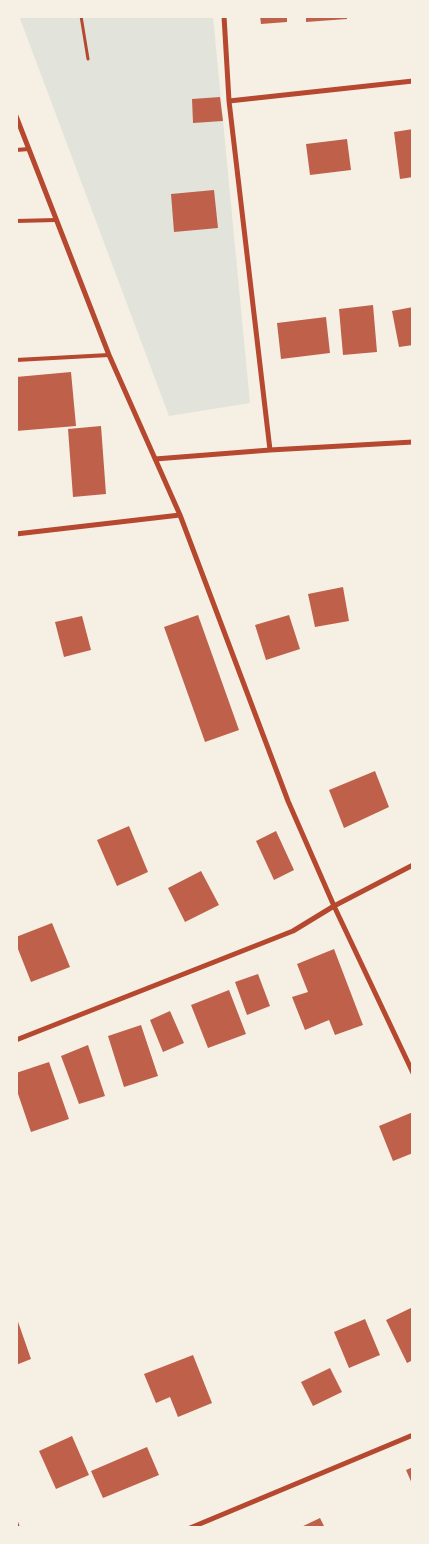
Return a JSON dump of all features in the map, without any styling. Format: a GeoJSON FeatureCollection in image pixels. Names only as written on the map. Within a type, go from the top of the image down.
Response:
{"type":"FeatureCollection","features":[{"type":"Feature","properties":{"kind":"street"},"geometry":{"type":"LineString","coordinates":[[224,16],[229,101],[270,450]]}},
{"type":"Feature","properties":{"kind":"street"},"geometry":{"type":"LineString","coordinates":[[229,101],[413,81]]}},
{"type":"Feature","properties":{"kind":"street"},"geometry":{"type":"LineString","coordinates":[[16,116],[109,355],[180,515],[288,801],[334,906],[413,1073]]}},
{"type":"Feature","properties":{"kind":"street"},"geometry":{"type":"LineString","coordinates":[[155,459],[413,442]]}},
{"type":"Feature","properties":{"kind":"street"},"geometry":{"type":"LineString","coordinates":[[16,534],[180,515]]}},
{"type":"Feature","properties":{"kind":"street"},"geometry":{"type":"LineString","coordinates":[[16,1040],[293,931],[334,906],[413,865]]}},
{"type":"Feature","properties":{"kind":"street"},"geometry":{"type":"LineString","coordinates":[[190,1528],[413,1435]]}},
{"type":"Feature","properties":{"kind":"lane"},"geometry":{"type":"LineString","coordinates":[[16,150],[29,149]]}},
{"type":"Feature","properties":{"kind":"lane"},"geometry":{"type":"LineString","coordinates":[[16,221],[56,220]]}},
{"type":"Feature","properties":{"kind":"lane"},"geometry":{"type":"LineString","coordinates":[[16,360],[109,355]]}},
{"type":"Feature","properties":{"kind":"lane"},"geometry":{"type":"LineString","coordinates":[[16,1522],[18,1528]]}},
{"type":"Feature","properties":{"kind":"path"},"geometry":{"type":"LineString","coordinates":[[82,16],[88,59]]}},
{"type":"Feature","properties":{"kind":"shaded area"},"geometry":{"type":"Polygon","coordinates":[[[19,16],[213,16],[250,403],[169,416],[19,16]]]}},
{"type":"Feature","properties":{"kind":"building"},"geometry":{"type":"Polygon","coordinates":[[[260,16],[287,16],[287,22],[261,24],[260,16]]]}},
{"type":"Feature","properties":{"kind":"building"},"geometry":{"type":"Polygon","coordinates":[[[306,16],[347,16],[347,19],[306,22],[306,16]]]}},
{"type":"Feature","properties":{"kind":"building"},"geometry":{"type":"Polygon","coordinates":[[[220,97],[223,121],[193,123],[192,99],[220,97]]]}},
{"type":"Feature","properties":{"kind":"building"},"geometry":{"type":"Polygon","coordinates":[[[413,129],[413,177],[400,179],[394,132],[413,129]]]}},
{"type":"Feature","properties":{"kind":"building"},"geometry":{"type":"Polygon","coordinates":[[[347,139],[351,170],[310,175],[306,144],[347,139]]]}},
{"type":"Feature","properties":{"kind":"building"},"geometry":{"type":"Polygon","coordinates":[[[214,190],[218,228],[174,232],[171,194],[214,190]]]}},
{"type":"Feature","properties":{"kind":"building"},"geometry":{"type":"Polygon","coordinates":[[[373,305],[377,352],[343,355],[339,309],[373,305]]]}},
{"type":"Feature","properties":{"kind":"building"},"geometry":{"type":"Polygon","coordinates":[[[413,307],[413,345],[399,347],[392,311],[413,307]]]}},
{"type":"Feature","properties":{"kind":"building"},"geometry":{"type":"Polygon","coordinates":[[[326,317],[330,353],[281,359],[277,323],[326,317]]]}},
{"type":"Feature","properties":{"kind":"building"},"geometry":{"type":"Polygon","coordinates":[[[71,372],[76,426],[16,431],[16,377],[71,372]]]}},
{"type":"Feature","properties":{"kind":"building"},"geometry":{"type":"Polygon","coordinates":[[[101,426],[106,494],[73,497],[68,429],[101,426]]]}},
{"type":"Feature","properties":{"kind":"building"},"geometry":{"type":"Polygon","coordinates":[[[343,587],[349,621],[315,627],[308,594],[343,587]]]}},
{"type":"Feature","properties":{"kind":"building"},"geometry":{"type":"Polygon","coordinates":[[[198,615],[239,730],[205,742],[164,627],[198,615]]]}},
{"type":"Feature","properties":{"kind":"building"},"geometry":{"type":"Polygon","coordinates":[[[289,615],[300,649],[266,660],[255,625],[289,615]]]}},
{"type":"Feature","properties":{"kind":"building"},"geometry":{"type":"Polygon","coordinates":[[[82,616],[91,650],[64,657],[55,622],[82,616]]]}},
{"type":"Feature","properties":{"kind":"building"},"geometry":{"type":"Polygon","coordinates":[[[375,771],[389,807],[344,828],[329,790],[375,771]]]}},
{"type":"Feature","properties":{"kind":"building"},"geometry":{"type":"Polygon","coordinates":[[[129,826],[148,872],[117,886],[97,840],[129,826]]]}},
{"type":"Feature","properties":{"kind":"building"},"geometry":{"type":"Polygon","coordinates":[[[276,831],[294,870],[274,880],[256,841],[276,831]]]}},
{"type":"Feature","properties":{"kind":"building"},"geometry":{"type":"Polygon","coordinates":[[[201,871],[219,905],[185,922],[168,888],[201,871]]]}},
{"type":"Feature","properties":{"kind":"building"},"geometry":{"type":"Polygon","coordinates":[[[52,923],[70,967],[31,982],[16,944],[16,937],[52,923]]]}},
{"type":"Feature","properties":{"kind":"building"},"geometry":{"type":"Polygon","coordinates":[[[334,949],[363,1025],[335,1035],[329,1020],[305,1030],[292,997],[308,992],[297,964],[334,949]]]}},
{"type":"Feature","properties":{"kind":"building"},"geometry":{"type":"Polygon","coordinates":[[[258,974],[270,1006],[247,1015],[235,982],[258,974]]]}},
{"type":"Feature","properties":{"kind":"building"},"geometry":{"type":"Polygon","coordinates":[[[229,990],[246,1034],[208,1048],[191,1005],[229,990]]]}},
{"type":"Feature","properties":{"kind":"building"},"geometry":{"type":"Polygon","coordinates":[[[170,1011],[184,1043],[163,1052],[150,1020],[170,1011]]]}},
{"type":"Feature","properties":{"kind":"building"},"geometry":{"type":"Polygon","coordinates":[[[141,1025],[158,1076],[124,1087],[108,1036],[141,1025]]]}},
{"type":"Feature","properties":{"kind":"building"},"geometry":{"type":"Polygon","coordinates":[[[88,1045],[105,1096],[79,1104],[61,1056],[88,1045]]]}},
{"type":"Feature","properties":{"kind":"building"},"geometry":{"type":"Polygon","coordinates":[[[49,1062],[69,1119],[31,1132],[16,1088],[16,1073],[49,1062]]]}},
{"type":"Feature","properties":{"kind":"building"},"geometry":{"type":"Polygon","coordinates":[[[413,1112],[413,1153],[393,1161],[379,1126],[413,1112]]]}},
{"type":"Feature","properties":{"kind":"building"},"geometry":{"type":"Polygon","coordinates":[[[413,1307],[413,1360],[407,1363],[386,1320],[413,1307]]]}},
{"type":"Feature","properties":{"kind":"building"},"geometry":{"type":"Polygon","coordinates":[[[16,1316],[31,1359],[16,1365],[16,1316]]]}},
{"type":"Feature","properties":{"kind":"building"},"geometry":{"type":"Polygon","coordinates":[[[365,1319],[380,1355],[349,1368],[334,1332],[365,1319]]]}},
{"type":"Feature","properties":{"kind":"building"},"geometry":{"type":"Polygon","coordinates":[[[193,1355],[212,1403],[178,1417],[170,1397],[156,1403],[144,1374],[193,1355]]]}},
{"type":"Feature","properties":{"kind":"building"},"geometry":{"type":"Polygon","coordinates":[[[330,1368],[342,1392],[313,1406],[301,1382],[330,1368]]]}},
{"type":"Feature","properties":{"kind":"building"},"geometry":{"type":"Polygon","coordinates":[[[72,1436],[89,1475],[56,1489],[39,1451],[72,1436]]]}},
{"type":"Feature","properties":{"kind":"building"},"geometry":{"type":"Polygon","coordinates":[[[147,1447],[159,1475],[103,1498],[91,1471],[147,1447]]]}},
{"type":"Feature","properties":{"kind":"building"},"geometry":{"type":"Polygon","coordinates":[[[413,1467],[413,1486],[406,1470],[413,1467]]]}},
{"type":"Feature","properties":{"kind":"building"},"geometry":{"type":"Polygon","coordinates":[[[320,1518],[325,1528],[299,1528],[320,1518]]]}}]}
